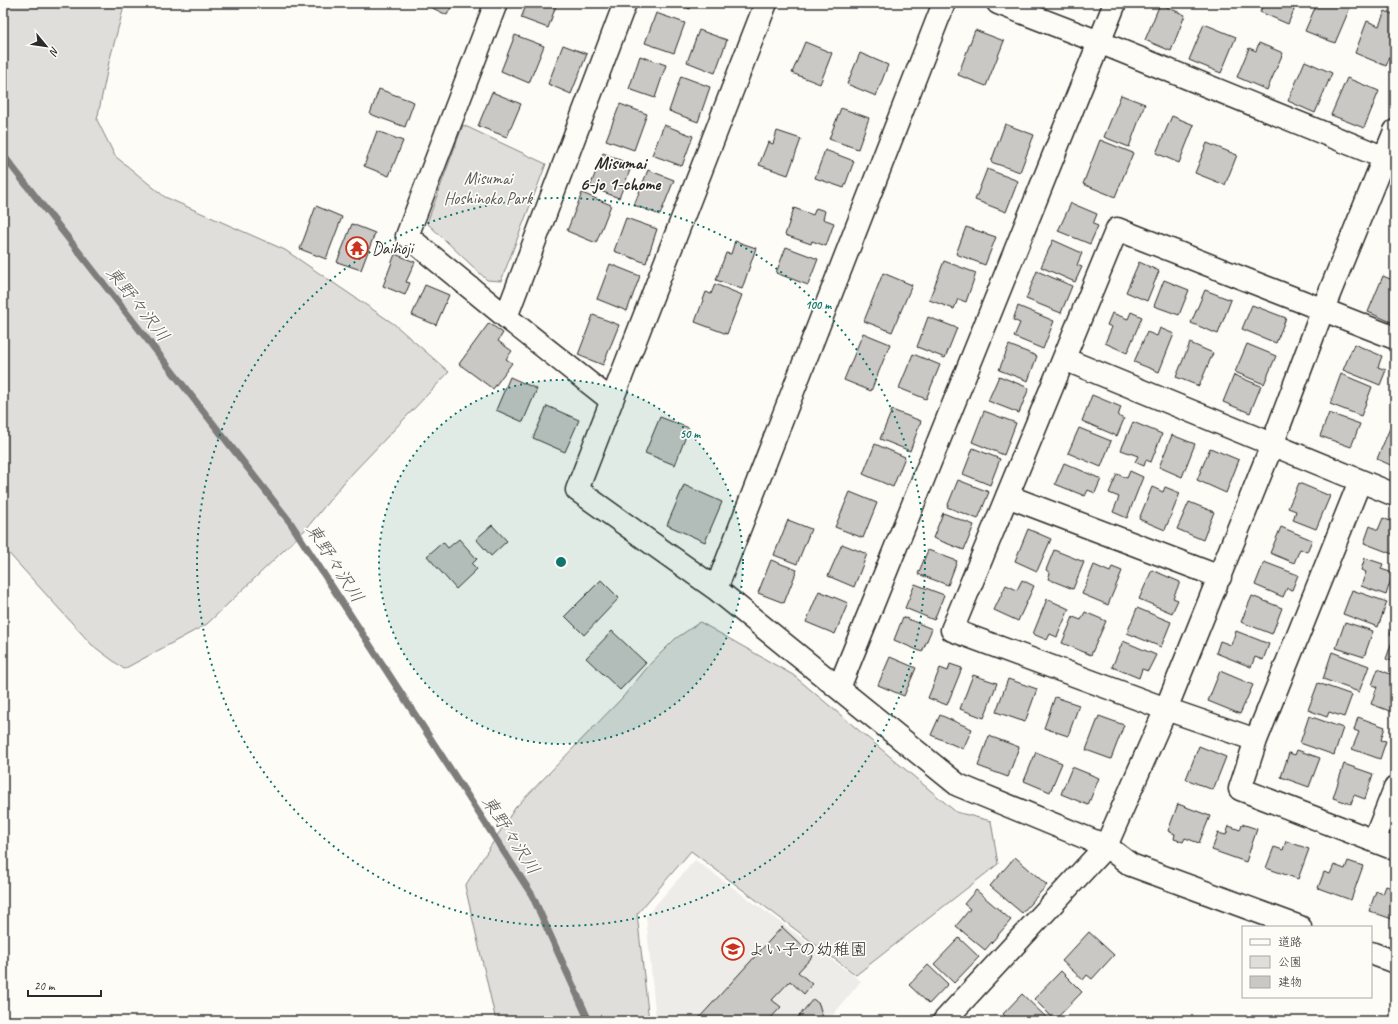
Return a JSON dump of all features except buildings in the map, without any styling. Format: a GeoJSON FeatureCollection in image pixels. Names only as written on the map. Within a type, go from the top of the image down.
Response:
{"type":"FeatureCollection","features":[{"type":"Feature","properties":{"kind":"street"},"geometry":{"type":"LineString","coordinates":[[496,3],[407,236],[612,401]]}},
{"type":"Feature","properties":{"kind":"street"},"geometry":{"type":"LineString","coordinates":[[506,317],[625,3]]}},
{"type":"Feature","properties":{"kind":"street"},"geometry":{"type":"LineString","coordinates":[[766,3],[577,490],[716,589],[958,785],[1061,826],[1106,846],[1131,865],[1297,926]]}},
{"type":"Feature","properties":{"kind":"street"},"geometry":{"type":"LineString","coordinates":[[716,589],[944,3]]}},
{"type":"Feature","properties":{"kind":"street"},"geometry":{"type":"LineString","coordinates":[[998,3],[1099,42],[1390,160]]}},
{"type":"Feature","properties":{"kind":"street"},"geometry":{"type":"LineString","coordinates":[[839,688],[1115,3]]}},
{"type":"Feature","properties":{"kind":"street"},"geometry":{"type":"LineString","coordinates":[[944,1021],[1106,846],[1166,709],[1220,577],[1323,309],[1390,160],[1395,131]]}},
{"type":"Feature","properties":{"kind":"street"},"geometry":{"type":"LineString","coordinates":[[1256,740],[1166,709],[952,630],[1117,229],[1395,338]]}},
{"type":"Feature","properties":{"kind":"street"},"geometry":{"type":"LineString","coordinates":[[1064,359],[1395,494]]}},
{"type":"Feature","properties":{"kind":"street"},"geometry":{"type":"LineString","coordinates":[[1360,481],[1256,740],[1240,789],[1395,849]]}},
{"type":"Feature","properties":{"kind":"street"},"geometry":{"type":"LineString","coordinates":[[1007,496],[1220,577]]}},
{"type":"Feature","properties":{"kind":"street"},"geometry":{"type":"LineString","coordinates":[[1374,841],[1395,788]]}},
{"type":"Feature","properties":{"kind":"street"},"geometry":{"type":"LineString","coordinates":[[1372,953],[1395,962]]}},
{"type":"Feature","properties":{"kind":"shaded area","name":"よい子の幼稚園"},"geometry":{"type":"Polygon","coordinates":[[[695,860],[861,981],[828,1021],[656,1021],[646,916],[695,860]]]}},
{"type":"Feature","properties":{"kind":"green space"},"geometry":{"type":"Polygon","coordinates":[[[3,3],[125,3],[109,62],[97,120],[115,156],[165,197],[285,250],[394,324],[449,372],[346,480],[306,529],[207,624],[124,669],[92,645],[3,547],[3,262],[7,259],[3,255],[3,3]]]}},
{"type":"Feature","properties":{"kind":"green space","name":"Misumai Hoshinoko Park"},"geometry":{"type":"Polygon","coordinates":[[[463,125],[546,164],[501,281],[487,280],[427,223],[463,125]]]}},
{"type":"Feature","properties":{"kind":"green space"},"geometry":{"type":"Polygon","coordinates":[[[700,622],[793,675],[956,812],[991,821],[998,864],[856,975],[691,851],[637,914],[649,1021],[496,1021],[465,886],[515,808],[622,698],[651,663],[675,639],[700,622]]]}},
{"type":"Feature","properties":{"kind":"waterway","name":"東野々沢川"},"geometry":{"type":"LineString","coordinates":[[3,155],[290,522],[532,895],[589,1021]]}},
{"type":"Feature","properties":{"kind":"place","name":"Daihōji"},"geometry":{"type":"Point","coordinates":[357,248]}},
{"type":"Feature","properties":{"kind":"place","name":"よい子の幼稚園"},"geometry":{"type":"Point","coordinates":[733,949]}},
{"type":"Feature","properties":{"kind":"district","name":"Misumai 6-jo 1-chome"},"geometry":{"type":"Point","coordinates":[620,173]}}]}
